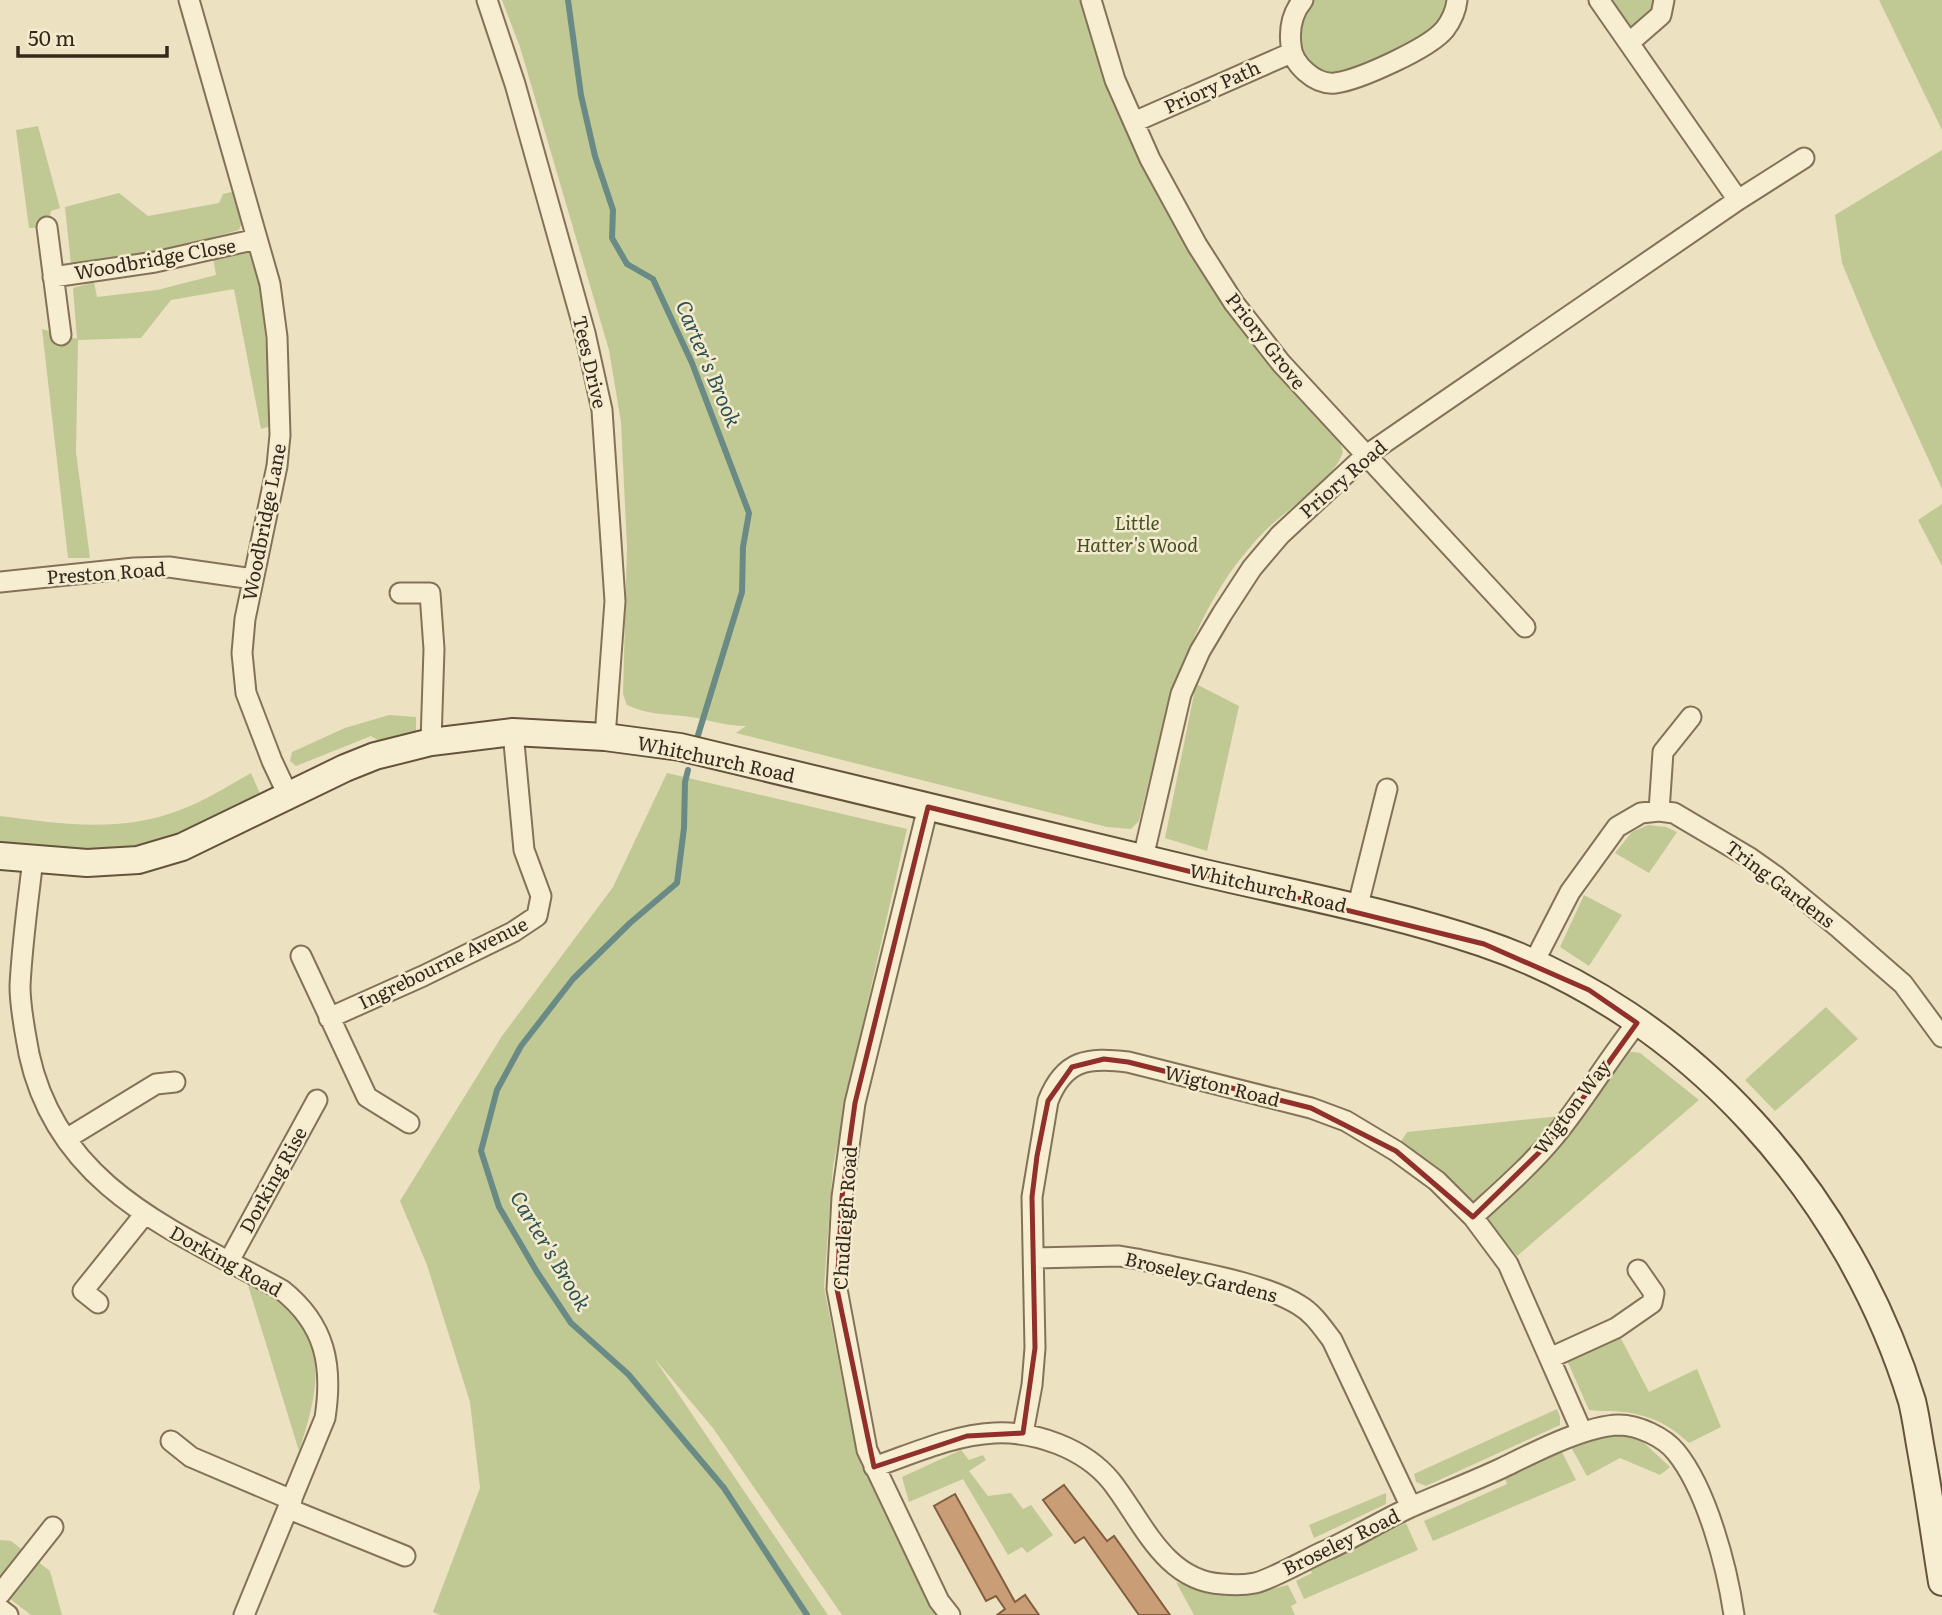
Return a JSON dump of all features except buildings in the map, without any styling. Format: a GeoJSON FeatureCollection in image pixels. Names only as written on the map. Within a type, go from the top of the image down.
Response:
{"type":"FeatureCollection","features":[{"type":"Feature","properties":{"kind":"street","name":"Woodbridge Lane"},"geometry":{"type":"LineString","coordinates":[[189,0],[270,284],[277,337],[281,435],[272,500],[245,619],[242,653],[246,693],[288,795]]}},
{"type":"Feature","properties":{"kind":"street","name":"Tees Drive"},"geometry":{"type":"LineString","coordinates":[[487,0],[515,84],[585,332],[602,410],[615,601],[605,737]]}},
{"type":"Feature","properties":{"kind":"street","name":"Priory Grove"},"geometry":{"type":"LineString","coordinates":[[1091,0],[1115,80],[1150,159],[1197,245],[1234,303],[1281,363],[1525,627]]}},
{"type":"Feature","properties":{"kind":"street"},"geometry":{"type":"LineString","coordinates":[[1303,0],[1291,20],[1291,53],[1306,71],[1319,81],[1334,83],[1358,77],[1420,47],[1444,30],[1456,10],[1457,0]]}},
{"type":"Feature","properties":{"kind":"street"},"geometry":{"type":"LineString","coordinates":[[1600,0],[1738,200]]}},
{"type":"Feature","properties":{"kind":"street"},"geometry":{"type":"LineString","coordinates":[[1630,42],[1661,15],[1664,0]]}},
{"type":"Feature","properties":{"kind":"street","name":"Priory Path"},"geometry":{"type":"LineString","coordinates":[[1134,122],[1291,53]]}},
{"type":"Feature","properties":{"kind":"street","name":"Priory Road"},"geometry":{"type":"LineString","coordinates":[[1143,858],[1181,694],[1200,650],[1252,568],[1280,535],[1365,456],[1738,200],[1804,158]]}},
{"type":"Feature","properties":{"kind":"street","name":"Woodbridge Close"},"geometry":{"type":"LineString","coordinates":[[47,227],[61,335]]}},
{"type":"Feature","properties":{"kind":"street","name":"Woodbridge Close"},"geometry":{"type":"LineString","coordinates":[[53,277],[155,262],[257,239]]}},
{"type":"Feature","properties":{"kind":"street","name":"Preston Road"},"geometry":{"type":"LineString","coordinates":[[0,582],[169,567],[253,579]]}},
{"type":"Feature","properties":{"kind":"street"},"geometry":{"type":"LineString","coordinates":[[400,593],[430,593],[434,649],[431,742]]}},
{"type":"Feature","properties":{"kind":"street"},"geometry":{"type":"LineString","coordinates":[[1534,964],[1570,892],[1605,839],[1626,820],[1641,813],[1659,811],[1663,752],[1691,717]]}},
{"type":"Feature","properties":{"kind":"street","name":"Whitchurch Road"},"geometry":{"type":"LineString","coordinates":[[0,856],[87,863],[138,860],[182,847],[355,764],[431,742],[513,732],[605,737],[680,747],[1357,909],[1484,944],[1589,990],[1697,1068],[1787,1161],[1833,1225],[1886,1329],[1913,1407],[1942,1582]]}},
{"type":"Feature","properties":{"kind":"street","name":"Ingrebourne Avenue"},"geometry":{"type":"LineString","coordinates":[[329,1018],[513,932],[537,916],[541,896],[524,850],[513,732]]}},
{"type":"Feature","properties":{"kind":"street","name":"Whitchurch Road"},"geometry":{"type":"LineString","coordinates":[[1357,909],[1387,789]]}},
{"type":"Feature","properties":{"kind":"street","name":"Chudleigh Road"},"geometry":{"type":"LineString","coordinates":[[928,807],[855,1103],[842,1197],[837,1289],[867,1450],[939,1601],[950,1615]]}},
{"type":"Feature","properties":{"kind":"street","name":"Tring Gardens"},"geometry":{"type":"LineString","coordinates":[[1659,811],[1674,813],[1777,877],[1903,985],[1942,1037]]}},
{"type":"Feature","properties":{"kind":"street","name":"Dorking Road"},"geometry":{"type":"LineString","coordinates":[[33,859],[20,986],[21,1012],[37,1083],[48,1110],[66,1139],[94,1174],[144,1215],[282,1290],[299,1303],[320,1337],[325,1354],[328,1386],[324,1418],[244,1615]]}},
{"type":"Feature","properties":{"kind":"street"},"geometry":{"type":"LineString","coordinates":[[301,956],[366,1097],[409,1123]]}},
{"type":"Feature","properties":{"kind":"street","name":"Wigton Way"},"geometry":{"type":"LineString","coordinates":[[1473,1217],[1555,1137],[1612,1054],[1637,1023]]}},
{"type":"Feature","properties":{"kind":"street","name":"Wigton Road"},"geometry":{"type":"LineString","coordinates":[[1023,1433],[1032,1385],[1035,1348],[1032,1197],[1048,1101],[1053,1088],[1072,1067],[1087,1060],[1104,1059],[1128,1062],[1311,1108],[1346,1121],[1396,1151],[1437,1181],[1473,1217],[1508,1264],[1583,1432]]}},
{"type":"Feature","properties":{"kind":"street"},"geometry":{"type":"LineString","coordinates":[[66,1139],[156,1084],[175,1083]]}},
{"type":"Feature","properties":{"kind":"street","name":"Dorking Rise"},"geometry":{"type":"LineString","coordinates":[[229,1261],[317,1100]]}},
{"type":"Feature","properties":{"kind":"street"},"geometry":{"type":"LineString","coordinates":[[98,1303],[83,1291],[144,1215]]}},
{"type":"Feature","properties":{"kind":"street","name":"Broseley Gardens"},"geometry":{"type":"LineString","coordinates":[[1035,1258],[1119,1256],[1137,1259],[1277,1293],[1300,1306],[1317,1320],[1332,1340],[1411,1507]]}},
{"type":"Feature","properties":{"kind":"street"},"geometry":{"type":"LineString","coordinates":[[1550,1358],[1616,1328],[1652,1303],[1654,1293],[1638,1270]]}},
{"type":"Feature","properties":{"kind":"street","name":"Broseley Road"},"geometry":{"type":"LineString","coordinates":[[874,1467],[967,1436],[1023,1433],[1080,1455],[1109,1479],[1156,1546],[1171,1564],[1188,1575],[1207,1583],[1256,1583],[1411,1507],[1583,1432],[1620,1425],[1652,1434],[1675,1450],[1703,1500],[1720,1548],[1734,1615]]}},
{"type":"Feature","properties":{"kind":"street"},"geometry":{"type":"LineString","coordinates":[[171,1441],[191,1457],[405,1556]]}},
{"type":"Feature","properties":{"kind":"street"},"geometry":{"type":"LineString","coordinates":[[0,1594],[53,1527]]}},
{"type":"Feature","properties":{"kind":"street"},"geometry":{"type":"LineString","coordinates":[[0,1609],[8,1615]]}},
{"type":"Feature","properties":{"kind":"highlighted area"},"geometry":{"type":"Polygon","coordinates":[[[928,807],[1484,944],[1589,990],[1637,1023],[1555,1137],[1473,1217],[1396,1151],[1311,1108],[1128,1062],[1104,1059],[1072,1067],[1048,1101],[1037,1156],[1032,1197],[1035,1348],[1023,1433],[967,1436],[874,1467],[837,1289],[842,1197],[855,1103],[928,807]]]}},
{"type":"Feature","properties":{"kind":"green space","name":"Little Hatter's Wood"},"geometry":{"type":"Polygon","coordinates":[[[502,0],[1082,0],[1109,94],[1146,173],[1202,271],[1234,318],[1340,443],[1343,452],[1338,463],[1321,483],[1265,531],[1237,563],[1201,622],[1175,687],[1139,821],[1131,829],[1107,827],[736,733],[746,726],[651,712],[627,705],[623,694],[627,547],[621,422],[609,350],[520,47],[502,0]]]}},
{"type":"Feature","properties":{"kind":"green space"},"geometry":{"type":"Polygon","coordinates":[[[1303,0],[1457,0],[1432,40],[1319,81],[1290,40],[1303,0]]]}},
{"type":"Feature","properties":{"kind":"green space"},"geometry":{"type":"Polygon","coordinates":[[[1599,0],[1664,0],[1630,42],[1599,0]]]}},
{"type":"Feature","properties":{"kind":"green space"},"geometry":{"type":"Polygon","coordinates":[[[1879,0],[1942,0],[1942,130],[1879,0]]]}},
{"type":"Feature","properties":{"kind":"green space"},"geometry":{"type":"Polygon","coordinates":[[[38,126],[60,208],[51,211],[47,227],[29,228],[16,130],[38,126]]]}},
{"type":"Feature","properties":{"kind":"green space"},"geometry":{"type":"Polygon","coordinates":[[[1942,150],[1942,489],[1842,263],[1835,215],[1942,150]]]}},
{"type":"Feature","properties":{"kind":"green space"},"geometry":{"type":"Polygon","coordinates":[[[236,191],[243,219],[239,230],[154,254],[71,264],[65,207],[119,193],[148,216],[219,203],[223,194],[236,191]]]}},
{"type":"Feature","properties":{"kind":"green space"},"geometry":{"type":"Polygon","coordinates":[[[248,251],[258,265],[274,425],[261,429],[234,289],[171,300],[141,338],[78,340],[76,452],[90,558],[68,558],[42,329],[77,339],[73,288],[94,282],[97,297],[157,290],[216,275],[213,258],[248,251]]]}},
{"type":"Feature","properties":{"kind":"green space"},"geometry":{"type":"Polygon","coordinates":[[[1942,504],[1942,566],[1918,520],[1942,504]]]}},
{"type":"Feature","properties":{"kind":"green space"},"geometry":{"type":"Polygon","coordinates":[[[1196,684],[1239,706],[1207,851],[1165,838],[1196,684]]]}},
{"type":"Feature","properties":{"kind":"green space"},"geometry":{"type":"Polygon","coordinates":[[[389,715],[416,717],[416,733],[378,740],[371,736],[296,766],[290,761],[292,752],[345,728],[389,715]]]}},
{"type":"Feature","properties":{"kind":"green space"},"geometry":{"type":"Polygon","coordinates":[[[251,773],[261,796],[169,839],[96,850],[0,843],[0,816],[68,824],[136,822],[189,806],[251,773]]]}},
{"type":"Feature","properties":{"kind":"green space"},"geometry":{"type":"Polygon","coordinates":[[[667,773],[907,829],[833,1166],[824,1287],[857,1454],[937,1615],[842,1615],[713,1428],[654,1358],[828,1615],[440,1615],[433,1612],[480,1488],[470,1402],[427,1265],[400,1201],[502,1036],[613,887],[667,773]]]}},
{"type":"Feature","properties":{"kind":"green space"},"geometry":{"type":"Polygon","coordinates":[[[1648,825],[1666,827],[1677,832],[1649,873],[1615,853],[1632,832],[1648,825]]]}},
{"type":"Feature","properties":{"kind":"green space"},"geometry":{"type":"Polygon","coordinates":[[[1584,895],[1622,915],[1589,966],[1560,947],[1584,895]]]}},
{"type":"Feature","properties":{"kind":"green space"},"geometry":{"type":"Polygon","coordinates":[[[1826,1007],[1858,1039],[1775,1111],[1745,1080],[1826,1007]]]}},
{"type":"Feature","properties":{"kind":"green space"},"geometry":{"type":"Polygon","coordinates":[[[1626,1051],[1640,1053],[1699,1100],[1517,1256],[1469,1198],[1399,1145],[1407,1132],[1570,1115],[1626,1051]]]}},
{"type":"Feature","properties":{"kind":"green space"},"geometry":{"type":"Polygon","coordinates":[[[247,1282],[288,1306],[304,1327],[312,1344],[316,1379],[310,1415],[299,1451],[247,1282]]]}},
{"type":"Feature","properties":{"kind":"green space"},"geometry":{"type":"Polygon","coordinates":[[[1617,1331],[1649,1392],[1697,1369],[1721,1427],[1689,1443],[1663,1424],[1645,1416],[1589,1410],[1565,1356],[1617,1331]]]}},
{"type":"Feature","properties":{"kind":"green space"},"geometry":{"type":"Polygon","coordinates":[[[1557,1409],[1560,1425],[1426,1486],[1416,1482],[1414,1474],[1557,1409]]]}},
{"type":"Feature","properties":{"kind":"green space"},"geometry":{"type":"Polygon","coordinates":[[[1617,1433],[1642,1441],[1670,1467],[1660,1475],[1620,1458],[1587,1476],[1571,1447],[1594,1436],[1617,1433]]]}},
{"type":"Feature","properties":{"kind":"green space"},"geometry":{"type":"Polygon","coordinates":[[[961,1450],[969,1460],[983,1455],[986,1460],[969,1471],[988,1496],[1011,1493],[1023,1509],[1031,1505],[1053,1535],[1027,1553],[1022,1547],[1008,1555],[963,1479],[909,1502],[902,1477],[961,1450]]]}},
{"type":"Feature","properties":{"kind":"green space"},"geometry":{"type":"Polygon","coordinates":[[[1562,1452],[1576,1480],[1433,1541],[1424,1521],[1507,1484],[1504,1476],[1562,1452]]]}},
{"type":"Feature","properties":{"kind":"green space"},"geometry":{"type":"Polygon","coordinates":[[[1386,1493],[1386,1504],[1314,1538],[1309,1525],[1386,1493]]]}},
{"type":"Feature","properties":{"kind":"green space"},"geometry":{"type":"Polygon","coordinates":[[[1406,1523],[1418,1550],[1304,1599],[1296,1581],[1312,1573],[1309,1567],[1406,1523]]]}},
{"type":"Feature","properties":{"kind":"green space"},"geometry":{"type":"Polygon","coordinates":[[[0,1540],[11,1541],[50,1571],[62,1615],[31,1615],[0,1591],[0,1540]]]}},
{"type":"Feature","properties":{"kind":"green space"},"geometry":{"type":"Polygon","coordinates":[[[1176,1582],[1205,1590],[1232,1593],[1288,1585],[1297,1603],[1291,1606],[1295,1615],[1194,1615],[1176,1582]]]}},
{"type":"Feature","properties":{"kind":"waterway","name":"Carter's Brook"},"geometry":{"type":"LineString","coordinates":[[568,0],[581,95],[595,156],[613,210],[612,238],[627,264],[653,279],[692,363],[749,513],[743,547],[742,592],[695,745]]}},
{"type":"Feature","properties":{"kind":"waterway","name":"Carter's Brook"},"geometry":{"type":"LineString","coordinates":[[688,770],[677,883],[630,923],[573,979],[521,1046],[497,1090],[481,1151],[499,1207],[571,1323],[628,1374],[724,1488],[807,1615]]}}]}
